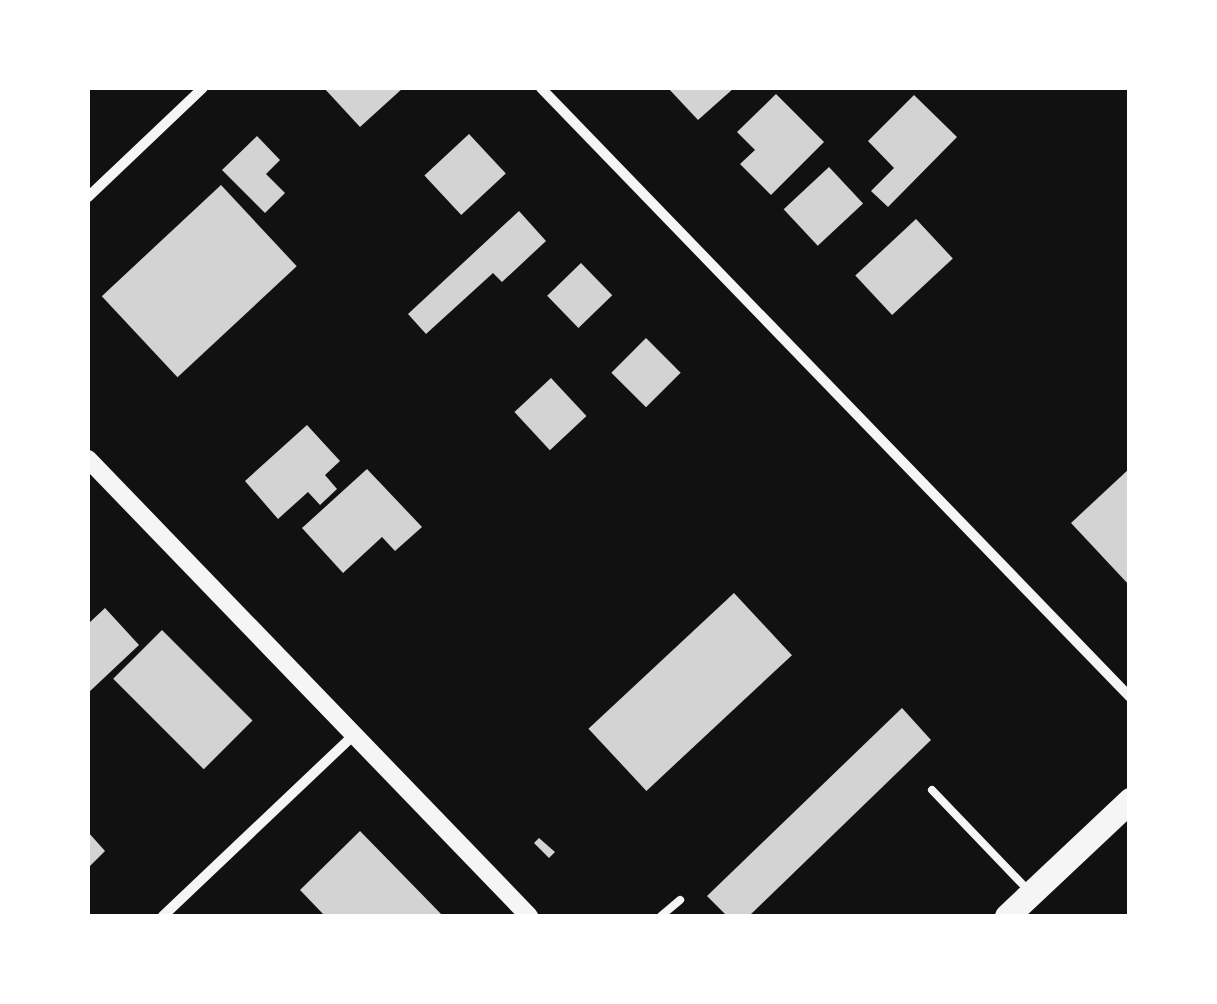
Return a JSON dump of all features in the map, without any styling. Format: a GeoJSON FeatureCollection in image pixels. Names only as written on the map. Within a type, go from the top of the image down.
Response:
{"type":"FeatureCollection","features":[{"type":"Feature","properties":{"kind":"main road"},"geometry":{"type":"LineString","coordinates":[[1007,916],[1130,800]]}},
{"type":"Feature","properties":{"kind":"street"},"geometry":{"type":"LineString","coordinates":[[88,197],[202,88]]}},
{"type":"Feature","properties":{"kind":"street"},"geometry":{"type":"LineString","coordinates":[[541,88],[1130,697]]}},
{"type":"Feature","properties":{"kind":"street"},"geometry":{"type":"LineString","coordinates":[[88,459],[529,916]]}},
{"type":"Feature","properties":{"kind":"street"},"geometry":{"type":"LineString","coordinates":[[163,916],[355,734]]}},
{"type":"Feature","properties":{"kind":"lane"},"geometry":{"type":"LineString","coordinates":[[932,790],[1031,894]]}},
{"type":"Feature","properties":{"kind":"lane"},"geometry":{"type":"LineString","coordinates":[[661,916],[680,900]]}},
{"type":"Feature","properties":{"kind":"building"},"geometry":{"type":"Polygon","coordinates":[[[324,88],[403,88],[360,127],[324,88]]]}},
{"type":"Feature","properties":{"kind":"building"},"geometry":{"type":"Polygon","coordinates":[[[668,88],[734,88],[698,120],[668,88]]]}},
{"type":"Feature","properties":{"kind":"building"},"geometry":{"type":"Polygon","coordinates":[[[776,94],[824,142],[771,195],[740,164],[755,150],[737,132],[776,94]]]}},
{"type":"Feature","properties":{"kind":"building"},"geometry":{"type":"Polygon","coordinates":[[[914,95],[957,137],[888,207],[871,191],[894,168],[868,141],[914,95]]]}},
{"type":"Feature","properties":{"kind":"building"},"geometry":{"type":"Polygon","coordinates":[[[469,134],[506,173],[461,215],[424,176],[469,134]]]}},
{"type":"Feature","properties":{"kind":"building"},"geometry":{"type":"Polygon","coordinates":[[[257,136],[280,160],[266,174],[285,193],[265,213],[222,170],[257,136]]]}},
{"type":"Feature","properties":{"kind":"building"},"geometry":{"type":"Polygon","coordinates":[[[829,167],[863,204],[818,246],[784,209],[829,167]]]}},
{"type":"Feature","properties":{"kind":"building"},"geometry":{"type":"Polygon","coordinates":[[[221,185],[297,266],[177,377],[102,296],[221,185]]]}},
{"type":"Feature","properties":{"kind":"building"},"geometry":{"type":"Polygon","coordinates":[[[519,211],[546,241],[502,282],[493,273],[426,334],[408,314],[519,211]]]}},
{"type":"Feature","properties":{"kind":"building"},"geometry":{"type":"Polygon","coordinates":[[[916,219],[953,258],[892,315],[855,276],[916,219]]]}},
{"type":"Feature","properties":{"kind":"building"},"geometry":{"type":"Polygon","coordinates":[[[581,263],[612,295],[578,328],[547,296],[581,263]]]}},
{"type":"Feature","properties":{"kind":"building"},"geometry":{"type":"Polygon","coordinates":[[[646,338],[681,373],[646,407],[611,373],[646,338]]]}},
{"type":"Feature","properties":{"kind":"building"},"geometry":{"type":"Polygon","coordinates":[[[551,378],[586,416],[550,450],[514,412],[551,378]]]}},
{"type":"Feature","properties":{"kind":"building"},"geometry":{"type":"Polygon","coordinates":[[[307,425],[340,461],[325,475],[337,489],[320,505],[308,492],[278,519],[245,481],[307,425]]]}},
{"type":"Feature","properties":{"kind":"building"},"geometry":{"type":"Polygon","coordinates":[[[1130,468],[1130,586],[1071,523],[1130,468]]]}},
{"type":"Feature","properties":{"kind":"building"},"geometry":{"type":"Polygon","coordinates":[[[367,469],[422,527],[395,551],[382,537],[343,573],[302,528],[367,469]]]}},
{"type":"Feature","properties":{"kind":"building"},"geometry":{"type":"Polygon","coordinates":[[[734,593],[792,655],[646,791],[588,729],[734,593]]]}},
{"type":"Feature","properties":{"kind":"building"},"geometry":{"type":"Polygon","coordinates":[[[105,608],[139,645],[88,693],[88,624],[105,608]]]}},
{"type":"Feature","properties":{"kind":"building"},"geometry":{"type":"Polygon","coordinates":[[[162,630],[253,721],[204,769],[113,679],[162,630]]]}},
{"type":"Feature","properties":{"kind":"building"},"geometry":{"type":"Polygon","coordinates":[[[902,708],[931,740],[749,916],[727,916],[707,896],[902,708]]]}},
{"type":"Feature","properties":{"kind":"building"},"geometry":{"type":"Polygon","coordinates":[[[360,831],[443,916],[325,916],[300,890],[360,831]]]}},
{"type":"Feature","properties":{"kind":"building"},"geometry":{"type":"Polygon","coordinates":[[[88,832],[105,851],[88,868],[88,832]]]}},
{"type":"Feature","properties":{"kind":"building"},"geometry":{"type":"Polygon","coordinates":[[[539,838],[555,852],[549,858],[534,843],[539,838]]]}}]}
